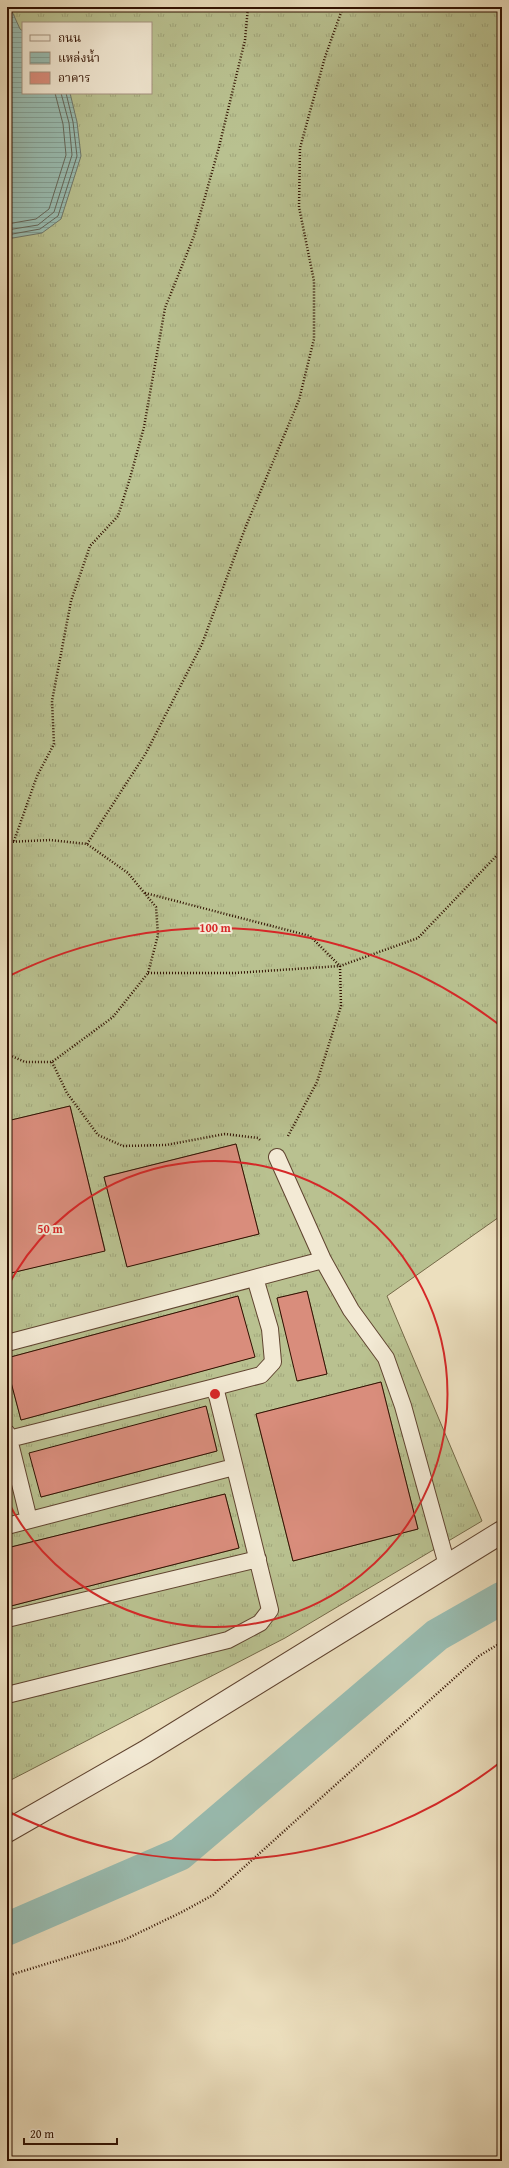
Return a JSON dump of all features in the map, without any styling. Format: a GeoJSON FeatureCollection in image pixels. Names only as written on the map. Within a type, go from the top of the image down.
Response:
{"type":"FeatureCollection","features":[{"type":"Feature","properties":{"kind":"street"},"geometry":{"type":"LineString","coordinates":[[7,1831],[144,1752],[502,1532]]}},
{"type":"Feature","properties":{"kind":"lane"},"geometry":{"type":"LineString","coordinates":[[277,1157],[323,1260],[351,1310],[386,1358],[403,1406],[447,1565]]}},
{"type":"Feature","properties":{"kind":"lane"},"geometry":{"type":"LineString","coordinates":[[7,1343],[323,1260]]}},
{"type":"Feature","properties":{"kind":"lane"},"geometry":{"type":"LineString","coordinates":[[29,1520],[8,1436],[261,1375],[273,1362],[270,1330],[254,1278]]}},
{"type":"Feature","properties":{"kind":"lane"},"geometry":{"type":"LineString","coordinates":[[7,1695],[228,1640],[260,1623],[270,1610],[215,1387]]}},
{"type":"Feature","properties":{"kind":"lane"},"geometry":{"type":"LineString","coordinates":[[7,1526],[234,1467]]}},
{"type":"Feature","properties":{"kind":"lane"},"geometry":{"type":"LineString","coordinates":[[7,1619],[258,1559]]}},
{"type":"Feature","properties":{"kind":"path"},"geometry":{"type":"LineString","coordinates":[[14,841],[37,776],[54,744],[52,701],[71,601],[90,546],[118,516],[130,478],[144,427],[165,308],[194,236],[219,147],[245,40],[248,7]]}},
{"type":"Feature","properties":{"kind":"path"},"geometry":{"type":"LineString","coordinates":[[87,844],[146,753],[202,644],[246,526],[299,400],[314,339],[314,282],[299,207],[300,148],[325,57],[343,7]]}},
{"type":"Feature","properties":{"kind":"path"},"geometry":{"type":"LineString","coordinates":[[7,842],[50,840],[87,844],[128,873],[156,907],[158,935],[148,973],[113,1017],[52,1062],[26,1062],[7,1054]]}},
{"type":"Feature","properties":{"kind":"path"},"geometry":{"type":"LineString","coordinates":[[148,973],[235,973],[340,966],[418,938],[502,850]]}},
{"type":"Feature","properties":{"kind":"path"},"geometry":{"type":"LineString","coordinates":[[52,1062],[67,1093],[98,1135],[123,1146],[166,1145],[225,1134],[258,1138],[277,1157],[317,1082],[341,1006],[340,966],[310,936],[144,894]]}},
{"type":"Feature","properties":{"kind":"path"},"geometry":{"type":"LineString","coordinates":[[7,1976],[124,1940],[182,1912],[213,1894],[479,1656],[502,1642]]}},
{"type":"Feature","properties":{"kind":"green space"},"geometry":{"type":"Polygon","coordinates":[[[7,7],[502,7],[502,1215],[387,1296],[482,1521],[285,1638],[7,1782],[7,1607],[239,1548],[225,1494],[7,1548],[7,1367],[21,1420],[254,1357],[238,1296],[7,1358],[7,1258],[11,1273],[105,1250],[70,1106],[7,1121],[7,7]],[[236,1144],[104,1177],[127,1266],[259,1234],[236,1144]],[[307,1291],[277,1298],[298,1381],[327,1374],[307,1291]],[[381,1382],[256,1414],[293,1561],[418,1529],[381,1382]],[[206,1407],[41,1497],[217,1451],[206,1407]]]}},
{"type":"Feature","properties":{"kind":"water"},"geometry":{"type":"Polygon","coordinates":[[[7,7],[10,7],[22,30],[22,94],[70,94],[77,122],[81,156],[61,219],[42,233],[7,239],[7,7]]]}},
{"type":"Feature","properties":{"kind":"building"},"geometry":{"type":"Polygon","coordinates":[[[70,1106],[105,1251],[11,1273],[7,1258],[7,1121],[70,1106]]]}},
{"type":"Feature","properties":{"kind":"building"},"geometry":{"type":"Polygon","coordinates":[[[236,1144],[259,1234],[127,1267],[104,1177],[236,1144]]]}},
{"type":"Feature","properties":{"kind":"building"},"geometry":{"type":"Polygon","coordinates":[[[307,1291],[327,1374],[297,1381],[277,1298],[307,1291]]]}},
{"type":"Feature","properties":{"kind":"building"},"geometry":{"type":"Polygon","coordinates":[[[238,1296],[255,1357],[21,1420],[7,1367],[7,1358],[238,1296]]]}},
{"type":"Feature","properties":{"kind":"building"},"geometry":{"type":"Polygon","coordinates":[[[381,1382],[418,1529],[293,1561],[256,1414],[381,1382]]]}},
{"type":"Feature","properties":{"kind":"building"},"geometry":{"type":"Polygon","coordinates":[[[206,1406],[217,1451],[41,1497],[29,1453],[206,1406]]]}},
{"type":"Feature","properties":{"kind":"building"},"geometry":{"type":"Polygon","coordinates":[[[225,1494],[239,1548],[7,1607],[7,1548],[225,1494]]]}},
{"type":"Feature","properties":{"kind":"waterway"},"geometry":{"type":"LineString","coordinates":[[7,1929],[180,1854],[437,1635],[502,1598]]}}]}
